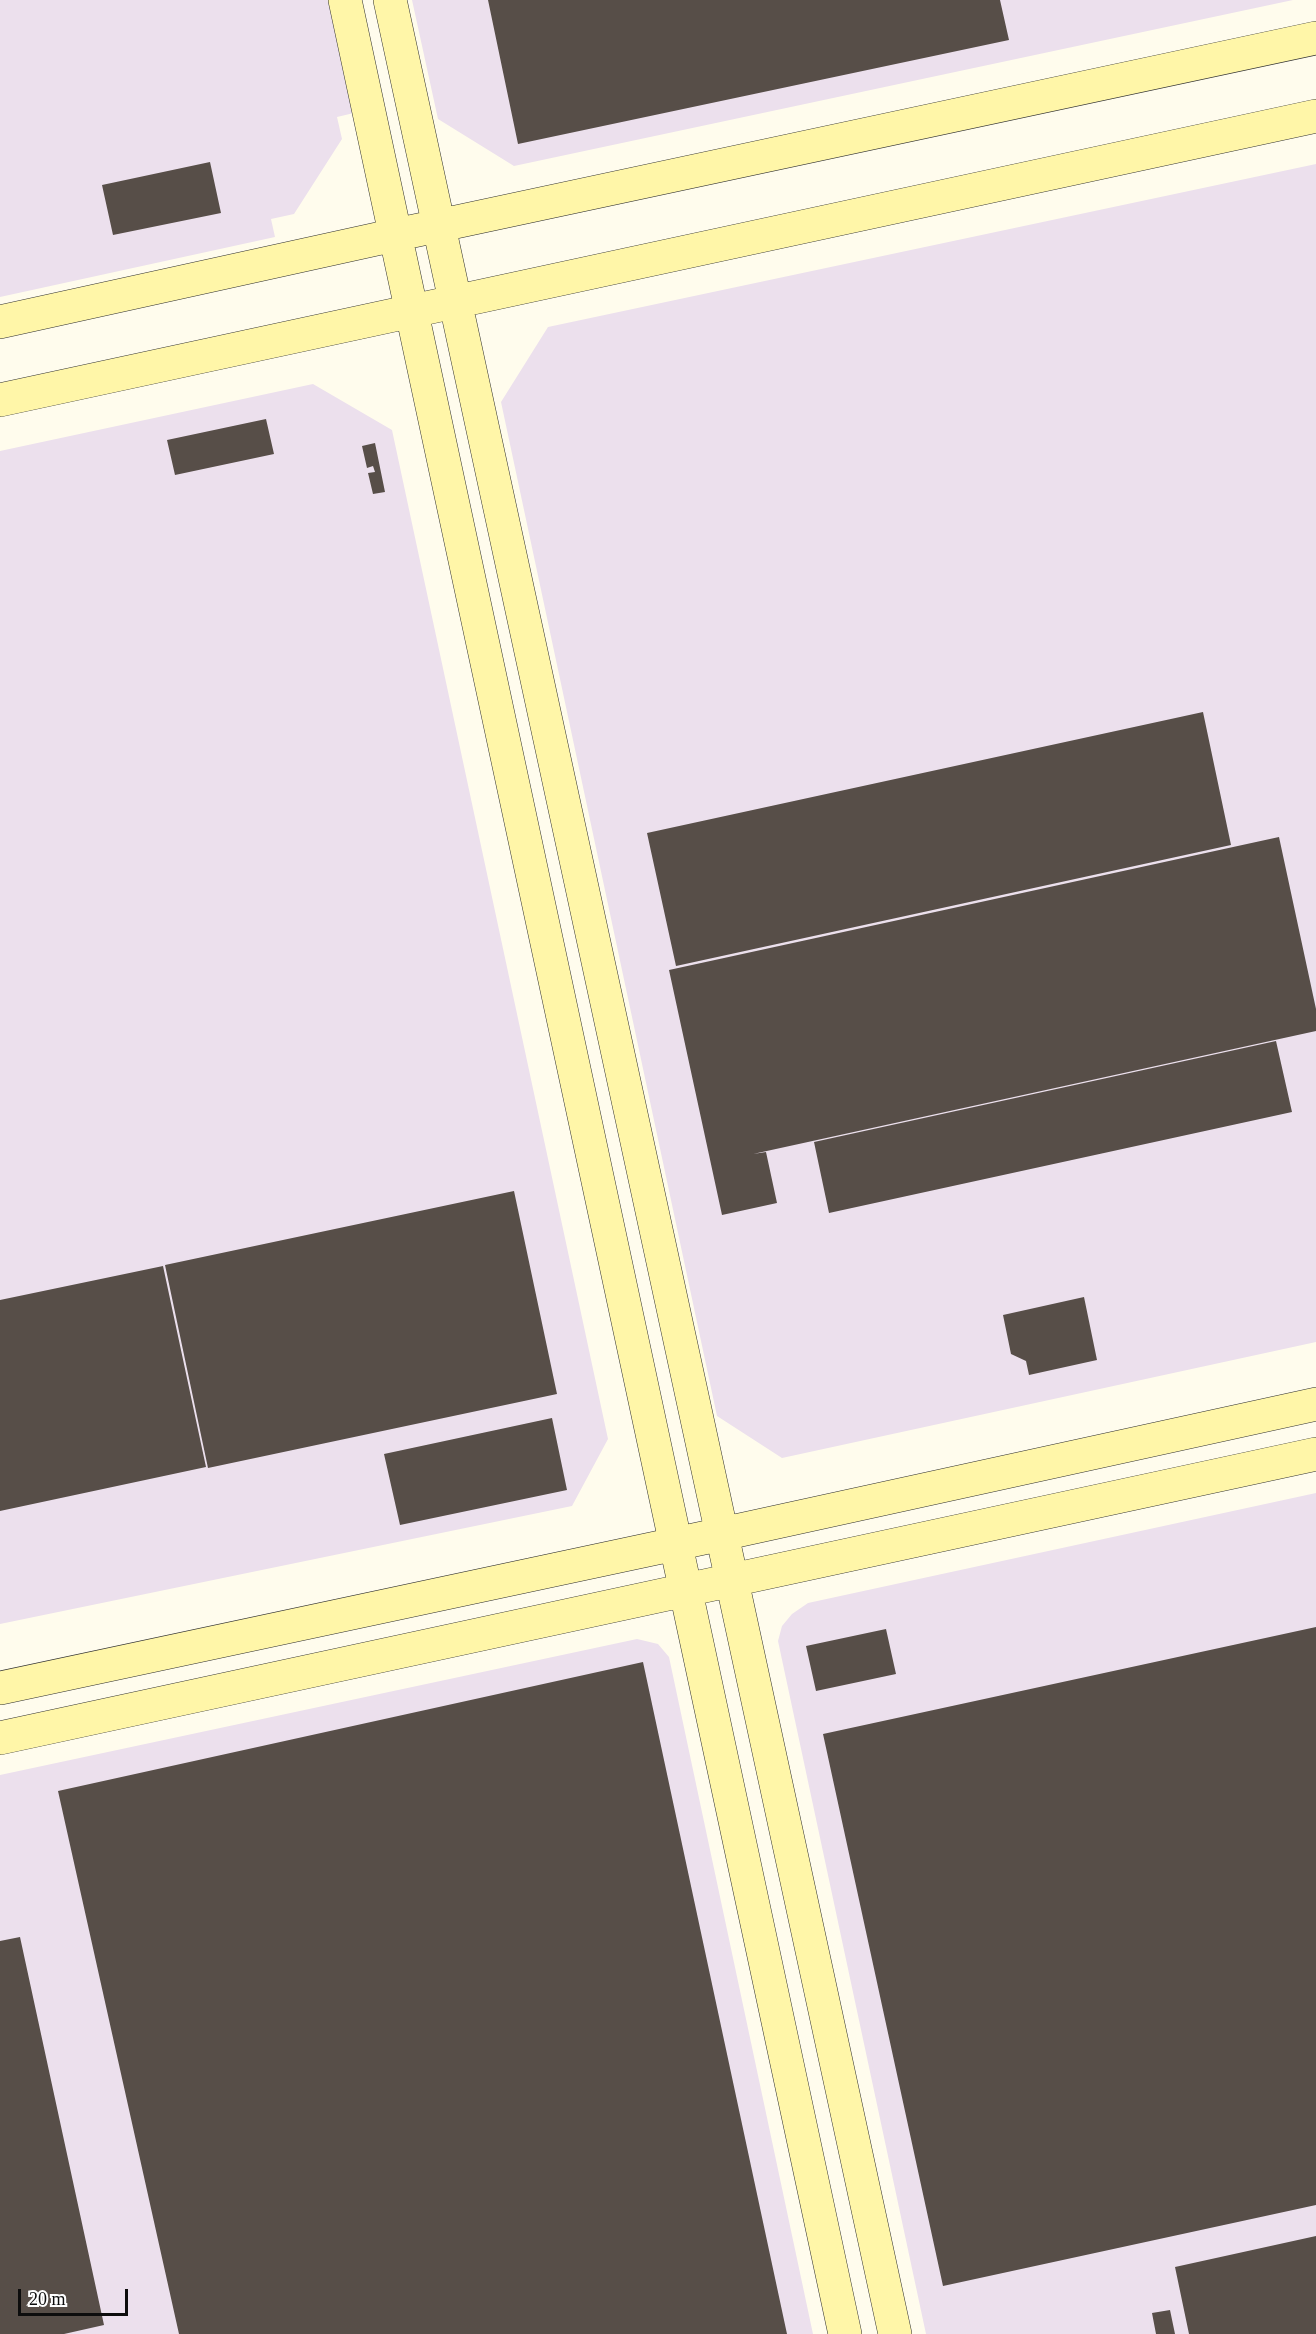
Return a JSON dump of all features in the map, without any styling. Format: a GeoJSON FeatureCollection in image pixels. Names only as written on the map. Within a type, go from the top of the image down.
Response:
{"type":"FeatureCollection","features":[{"type":"Feature","properties":{"kind":"street"},"geometry":{"type":"LineString","coordinates":[[345,0],[845,2334]]}},
{"type":"Feature","properties":{"kind":"street"},"geometry":{"type":"LineString","coordinates":[[390,0],[895,2334]]}},
{"type":"Feature","properties":{"kind":"street"},"geometry":{"type":"LineString","coordinates":[[0,322],[439,225],[1316,38]]}},
{"type":"Feature","properties":{"kind":"street"},"geometry":{"type":"LineString","coordinates":[[0,400],[1316,117]]}},
{"type":"Feature","properties":{"kind":"street"},"geometry":{"type":"LineString","coordinates":[[0,1688],[676,1544],[1316,1404]]}},
{"type":"Feature","properties":{"kind":"street"},"geometry":{"type":"LineString","coordinates":[[0,1738],[1316,1454]]}},
{"type":"Feature","properties":{"kind":"shaded area"},"geometry":{"type":"Polygon","coordinates":[[[0,0],[333,0],[358,112],[337,117],[342,139],[294,214],[271,219],[275,237],[0,297],[0,0]]]}},
{"type":"Feature","properties":{"kind":"shaded area"},"geometry":{"type":"Polygon","coordinates":[[[412,0],[1293,0],[514,166],[438,119],[412,0]]]}},
{"type":"Feature","properties":{"kind":"shaded area"},"geometry":{"type":"Polygon","coordinates":[[[1316,164],[1316,1342],[782,1458],[717,1416],[501,402],[548,327],[1316,164]]]}},
{"type":"Feature","properties":{"kind":"shaded area"},"geometry":{"type":"Polygon","coordinates":[[[313,384],[392,430],[608,1439],[572,1506],[0,1624],[0,451],[313,384]]]}},
{"type":"Feature","properties":{"kind":"shaded area"},"geometry":{"type":"Polygon","coordinates":[[[1316,1493],[1316,2334],[926,2334],[778,1641],[782,1626],[792,1614],[808,1603],[1316,1493]]]}},
{"type":"Feature","properties":{"kind":"shaded area"},"geometry":{"type":"Polygon","coordinates":[[[637,1639],[658,1644],[669,1657],[813,2334],[0,2334],[0,1775],[637,1639]]]}},
{"type":"Feature","properties":{"kind":"building"},"geometry":{"type":"Polygon","coordinates":[[[488,0],[1000,0],[1009,40],[518,144],[488,0]]]}},
{"type":"Feature","properties":{"kind":"building"},"geometry":{"type":"Polygon","coordinates":[[[210,162],[221,213],[113,235],[102,185],[210,162]]]}},
{"type":"Feature","properties":{"kind":"building"},"geometry":{"type":"Polygon","coordinates":[[[266,419],[274,454],[175,475],[167,440],[266,419]]]}},
{"type":"Feature","properties":{"kind":"building"},"geometry":{"type":"Polygon","coordinates":[[[375,443],[385,492],[373,494],[368,473],[375,472],[373,466],[367,468],[362,446],[375,443]]]}},
{"type":"Feature","properties":{"kind":"building"},"geometry":{"type":"Polygon","coordinates":[[[1203,712],[1231,845],[676,966],[647,833],[1203,712]]]}},
{"type":"Feature","properties":{"kind":"building"},"geometry":{"type":"Polygon","coordinates":[[[1279,837],[1316,1009],[1316,1031],[753,1154],[766,1152],[777,1203],[722,1215],[669,970],[1279,837]]]}},
{"type":"Feature","properties":{"kind":"building"},"geometry":{"type":"Polygon","coordinates":[[[1276,1041],[1292,1112],[829,1213],[814,1142],[1276,1041]]]}},
{"type":"Feature","properties":{"kind":"building"},"geometry":{"type":"Polygon","coordinates":[[[514,1191],[557,1394],[208,1468],[165,1265],[514,1191]]]}},
{"type":"Feature","properties":{"kind":"building"},"geometry":{"type":"Polygon","coordinates":[[[163,1266],[206,1467],[0,1511],[0,1300],[163,1266]]]}},
{"type":"Feature","properties":{"kind":"building"},"geometry":{"type":"Polygon","coordinates":[[[1084,1297],[1097,1360],[1029,1375],[1026,1361],[1011,1354],[1003,1315],[1084,1297]]]}},
{"type":"Feature","properties":{"kind":"building"},"geometry":{"type":"Polygon","coordinates":[[[552,1418],[567,1490],[400,1525],[384,1454],[552,1418]]]}},
{"type":"Feature","properties":{"kind":"building"},"geometry":{"type":"Polygon","coordinates":[[[1316,1627],[1316,2205],[943,2286],[823,1734],[1316,1627]]]}},
{"type":"Feature","properties":{"kind":"building"},"geometry":{"type":"Polygon","coordinates":[[[886,1629],[896,1674],[816,1691],[806,1646],[886,1629]]]}},
{"type":"Feature","properties":{"kind":"building"},"geometry":{"type":"Polygon","coordinates":[[[643,1662],[787,2334],[179,2334],[58,1791],[643,1662]]]}},
{"type":"Feature","properties":{"kind":"building"},"geometry":{"type":"Polygon","coordinates":[[[20,1937],[104,2325],[64,2334],[0,2334],[0,1941],[20,1937]]]}},
{"type":"Feature","properties":{"kind":"building"},"geometry":{"type":"Polygon","coordinates":[[[1316,2236],[1316,2334],[1189,2334],[1175,2267],[1316,2236]]]}},
{"type":"Feature","properties":{"kind":"building"},"geometry":{"type":"Polygon","coordinates":[[[1170,2310],[1175,2334],[1156,2334],[1152,2313],[1170,2310]]]}}]}
